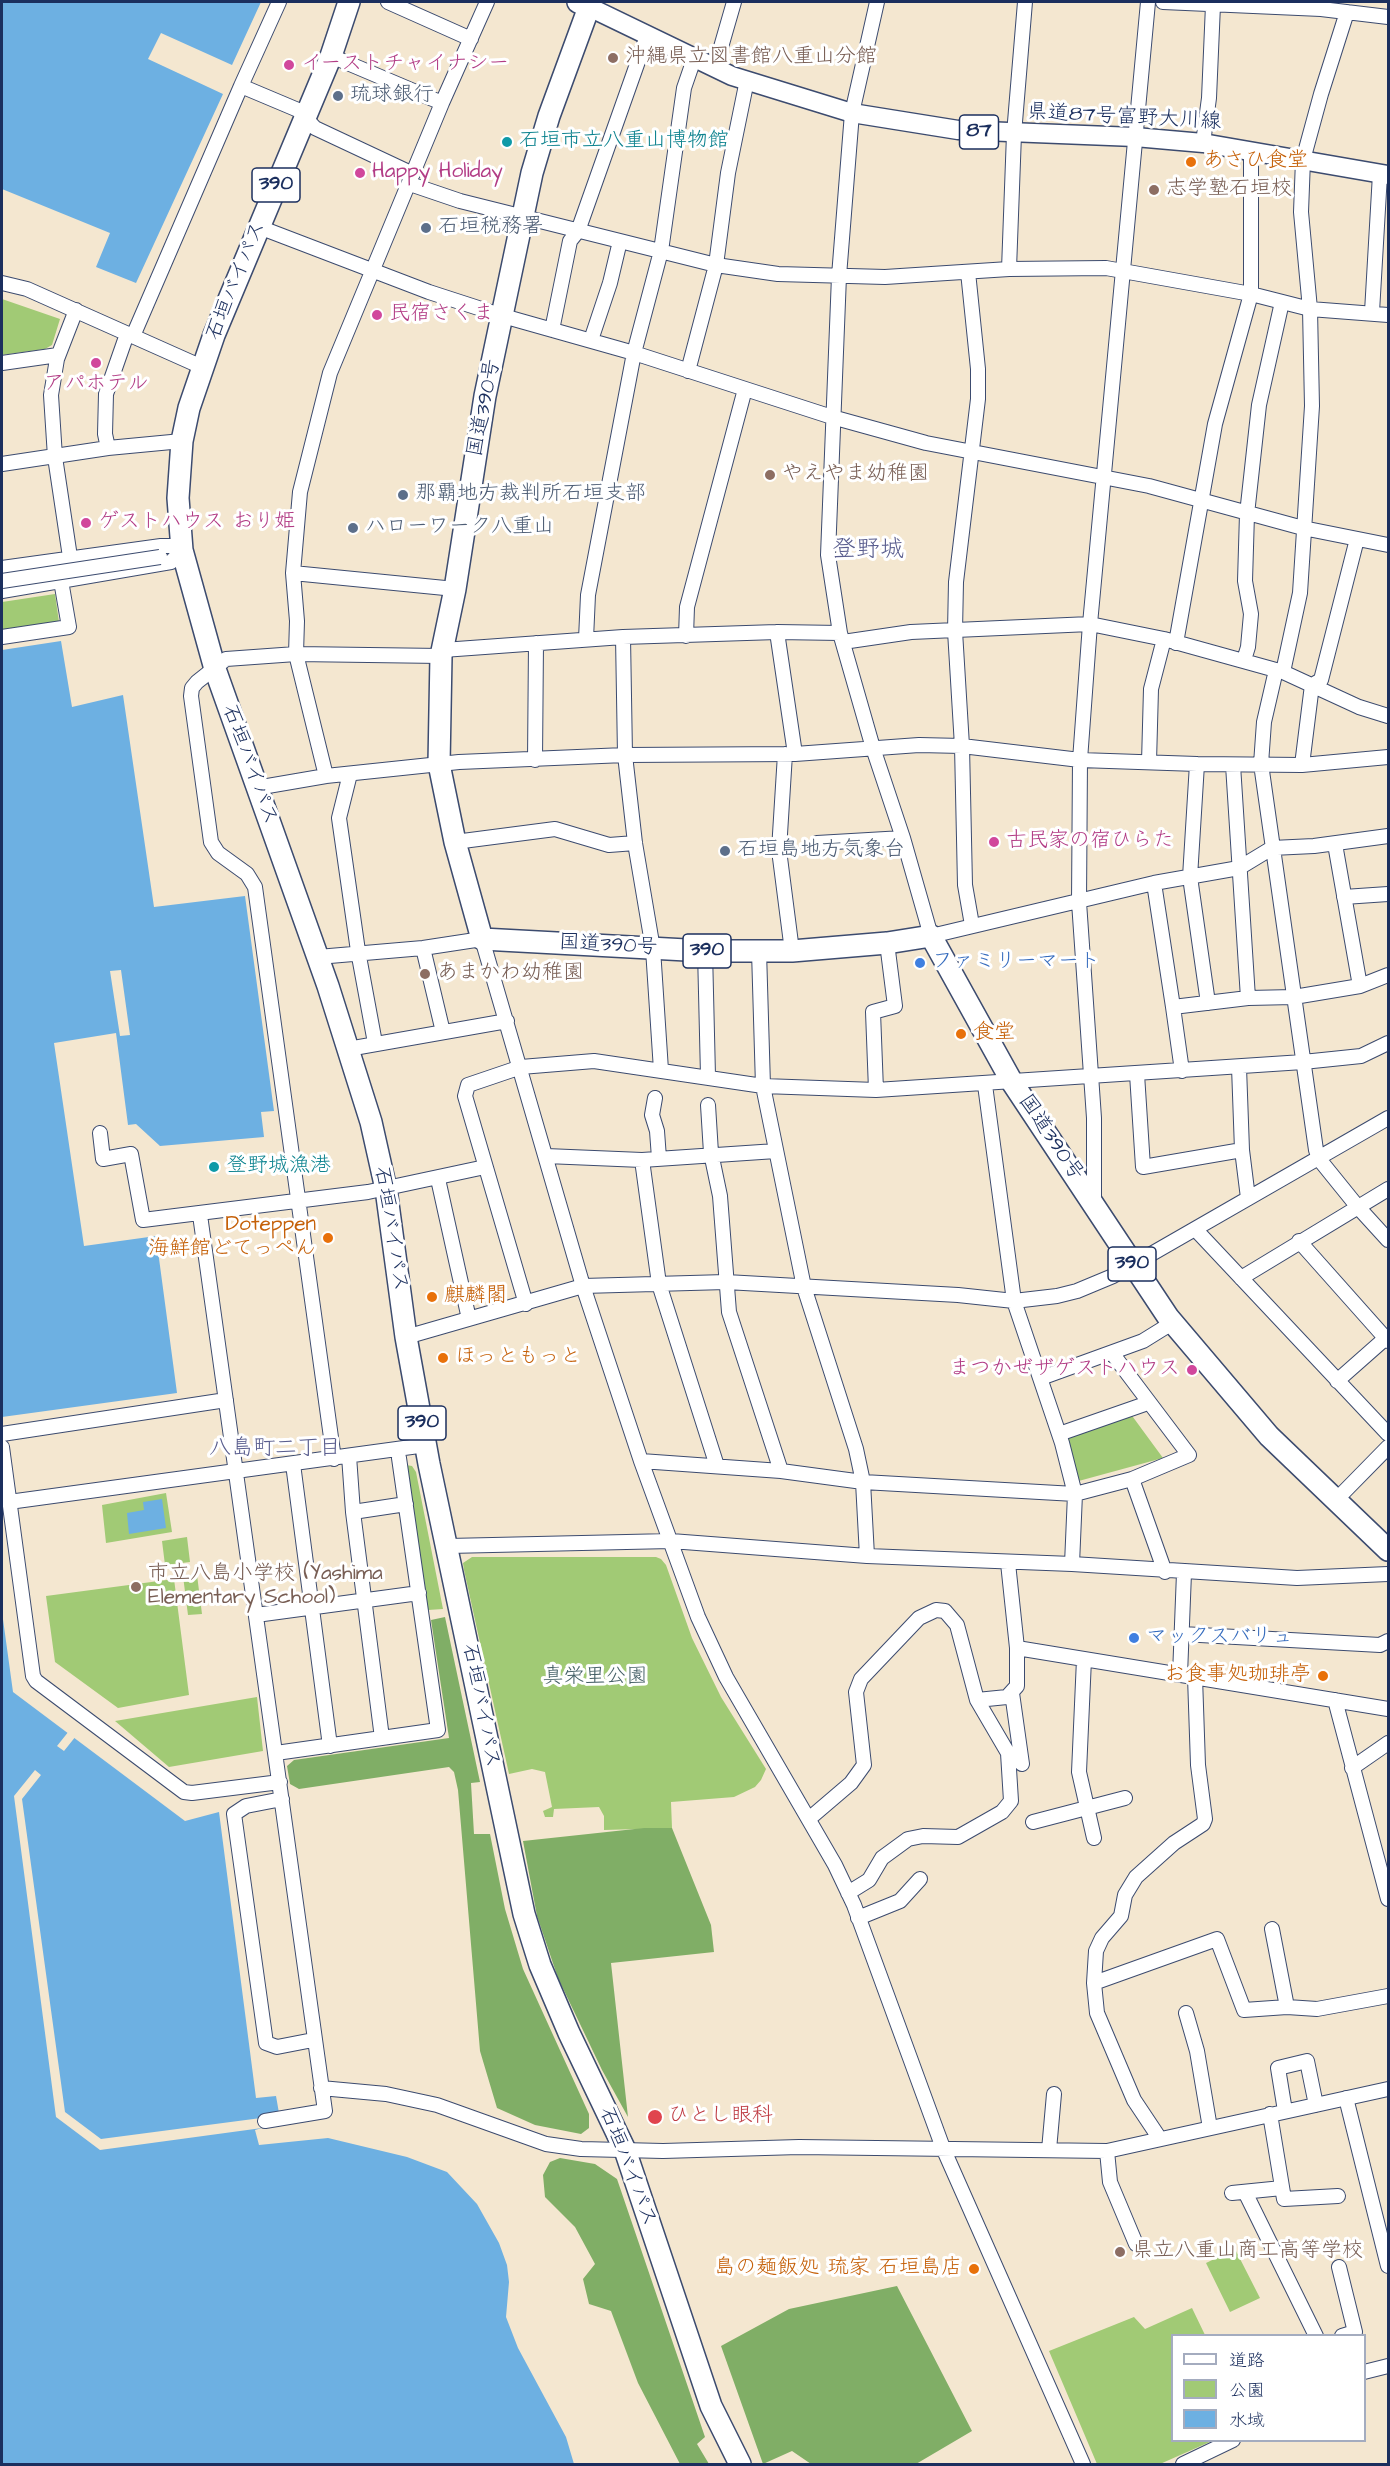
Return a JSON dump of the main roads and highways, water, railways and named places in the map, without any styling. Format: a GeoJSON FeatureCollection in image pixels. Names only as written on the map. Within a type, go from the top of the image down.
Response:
{"type":"FeatureCollection","features":[{"type":"Feature","properties":{"kind":"highway","name":"石垣バイパス"},"geometry":{"type":"LineString","coordinates":[[349,2],[331,56],[202,368],[189,408],[182,441],[178,498],[182,550],[215,669],[318,957],[371,1122],[386,1189],[406,1336],[426,1445],[524,1914],[540,1965],[569,2033],[625,2150],[711,2406],[740,2464]]}},
{"type":"Feature","properties":{"kind":"highway","name":"国道390号"},"geometry":{"type":"LineString","coordinates":[[586,3],[549,116],[522,215],[485,396],[455,589],[442,653],[439,764],[455,842],[482,939],[653,949],[792,951],[887,943],[931,936],[1012,1082],[1172,1323],[1269,1436],[1389,1550]]}},
{"type":"Feature","properties":{"kind":"main road","name":"県道87号富野大川線"},"geometry":{"type":"LineString","coordinates":[[586,3],[647,36],[715,68],[852,113],[958,130],[1135,137],[1203,143],[1384,175]]}},
{"type":"Feature","properties":{"kind":"water"},"geometry":{"type":"Polygon","coordinates":[[[2,2],[261,2],[232,65],[161,33],[148,59],[223,94],[136,283],[96,267],[110,233],[2,189],[2,2]]]}},
{"type":"Feature","properties":{"kind":"water"},"geometry":{"type":"Polygon","coordinates":[[[61,641],[72,707],[123,695],[154,907],[245,896],[274,1111],[261,1112],[264,1137],[160,1146],[136,1124],[128,1125],[116,1033],[54,1043],[84,1246],[156,1236],[177,1393],[2,1417],[2,650],[61,641]]]}},
{"type":"Feature","properties":{"kind":"water"},"geometry":{"type":"Polygon","coordinates":[[[162,1499],[166,1528],[129,1534],[127,1513],[144,1510],[143,1502],[162,1499]]]}},
{"type":"Feature","properties":{"kind":"water"},"geometry":{"type":"Polygon","coordinates":[[[2,1612],[13,1692],[185,1821],[219,1812],[256,2098],[276,2096],[279,2113],[261,2116],[262,2128],[255,2130],[259,2145],[328,2138],[407,2157],[447,2172],[477,2204],[499,2243],[507,2265],[509,2282],[506,2317],[518,2348],[566,2437],[574,2464],[2,2464],[2,1612]]]}},
{"type":"Feature","properties":{"kind":"place","name":"沖縄県立図書館八重山分館"},"geometry":{"type":"Point","coordinates":[613,58]}},
{"type":"Feature","properties":{"kind":"place","name":"イーストチャイナシー"},"geometry":{"type":"Point","coordinates":[289,65]}},
{"type":"Feature","properties":{"kind":"place","name":"琉球銀行"},"geometry":{"type":"Point","coordinates":[338,96]}},
{"type":"Feature","properties":{"kind":"place","name":"石垣市立八重山博物館"},"geometry":{"type":"Point","coordinates":[507,142]}},
{"type":"Feature","properties":{"kind":"place","name":"あさひ食堂"},"geometry":{"type":"Point","coordinates":[1191,162]}},
{"type":"Feature","properties":{"kind":"place","name":"Happy Holiday"},"geometry":{"type":"Point","coordinates":[360,173]}},
{"type":"Feature","properties":{"kind":"place","name":"志学塾石垣校"},"geometry":{"type":"Point","coordinates":[1154,190]}},
{"type":"Feature","properties":{"kind":"place","name":"石垣税務署"},"geometry":{"type":"Point","coordinates":[426,228]}},
{"type":"Feature","properties":{"kind":"place","name":"民宿さくま"},"geometry":{"type":"Point","coordinates":[377,315]}},
{"type":"Feature","properties":{"kind":"place","name":"アパホテル"},"geometry":{"type":"Point","coordinates":[96,363]}},
{"type":"Feature","properties":{"kind":"place","name":"やえやま幼稚園"},"geometry":{"type":"Point","coordinates":[770,475]}},
{"type":"Feature","properties":{"kind":"place","name":"那覇地方裁判所石垣支部"},"geometry":{"type":"Point","coordinates":[403,495]}},
{"type":"Feature","properties":{"kind":"place","name":"ゲストハウス おり姫"},"geometry":{"type":"Point","coordinates":[86,523]}},
{"type":"Feature","properties":{"kind":"place","name":"ハローワーク八重山"},"geometry":{"type":"Point","coordinates":[353,528]}},
{"type":"Feature","properties":{"kind":"place","name":"古民家の宿ひらた"},"geometry":{"type":"Point","coordinates":[994,842]}},
{"type":"Feature","properties":{"kind":"place","name":"石垣島地方気象台"},"geometry":{"type":"Point","coordinates":[725,851]}},
{"type":"Feature","properties":{"kind":"place","name":"ファミリーマート"},"geometry":{"type":"Point","coordinates":[920,963]}},
{"type":"Feature","properties":{"kind":"place","name":"あまかわ幼稚園"},"geometry":{"type":"Point","coordinates":[425,974]}},
{"type":"Feature","properties":{"kind":"place","name":"食堂"},"geometry":{"type":"Point","coordinates":[961,1034]}},
{"type":"Feature","properties":{"kind":"place","name":"登野城漁港"},"geometry":{"type":"Point","coordinates":[214,1167]}},
{"type":"Feature","properties":{"kind":"place","name":"Doteppen 海鮮館どてっぺん"},"geometry":{"type":"Point","coordinates":[328,1238]}},
{"type":"Feature","properties":{"kind":"place","name":"麒麟閣"},"geometry":{"type":"Point","coordinates":[432,1297]}},
{"type":"Feature","properties":{"kind":"place","name":"ほっともっと"},"geometry":{"type":"Point","coordinates":[443,1358]}},
{"type":"Feature","properties":{"kind":"place","name":"まつかぜザゲストハウス"},"geometry":{"type":"Point","coordinates":[1192,1370]}},
{"type":"Feature","properties":{"kind":"place","name":"市立八島小学校 (Yashima Elementary School)"},"geometry":{"type":"Point","coordinates":[136,1587]}},
{"type":"Feature","properties":{"kind":"place","name":"マックスバリュ"},"geometry":{"type":"Point","coordinates":[1134,1638]}},
{"type":"Feature","properties":{"kind":"place","name":"お食事処珈琲亭"},"geometry":{"type":"Point","coordinates":[1323,1676]}},
{"type":"Feature","properties":{"kind":"place","name":"ひとし眼科"},"geometry":{"type":"Point","coordinates":[655,2117]}},
{"type":"Feature","properties":{"kind":"place","name":"県立八重山商工高等学校"},"geometry":{"type":"Point","coordinates":[1120,2252]}},
{"type":"Feature","properties":{"kind":"place","name":"島の麺飯処 琉家 石垣島店"},"geometry":{"type":"Point","coordinates":[974,2269]}},
{"type":"Feature","properties":{"kind":"district","name":"登野城"},"geometry":{"type":"Point","coordinates":[868,551]}},
{"type":"Feature","properties":{"kind":"district","name":"八島町二丁目"},"geometry":{"type":"Point","coordinates":[275,1449]}},
{"type":"Feature","properties":{"kind":"park label","name":"真栄里公園"},"geometry":{"type":"Point","coordinates":[595,1678]}}]}
